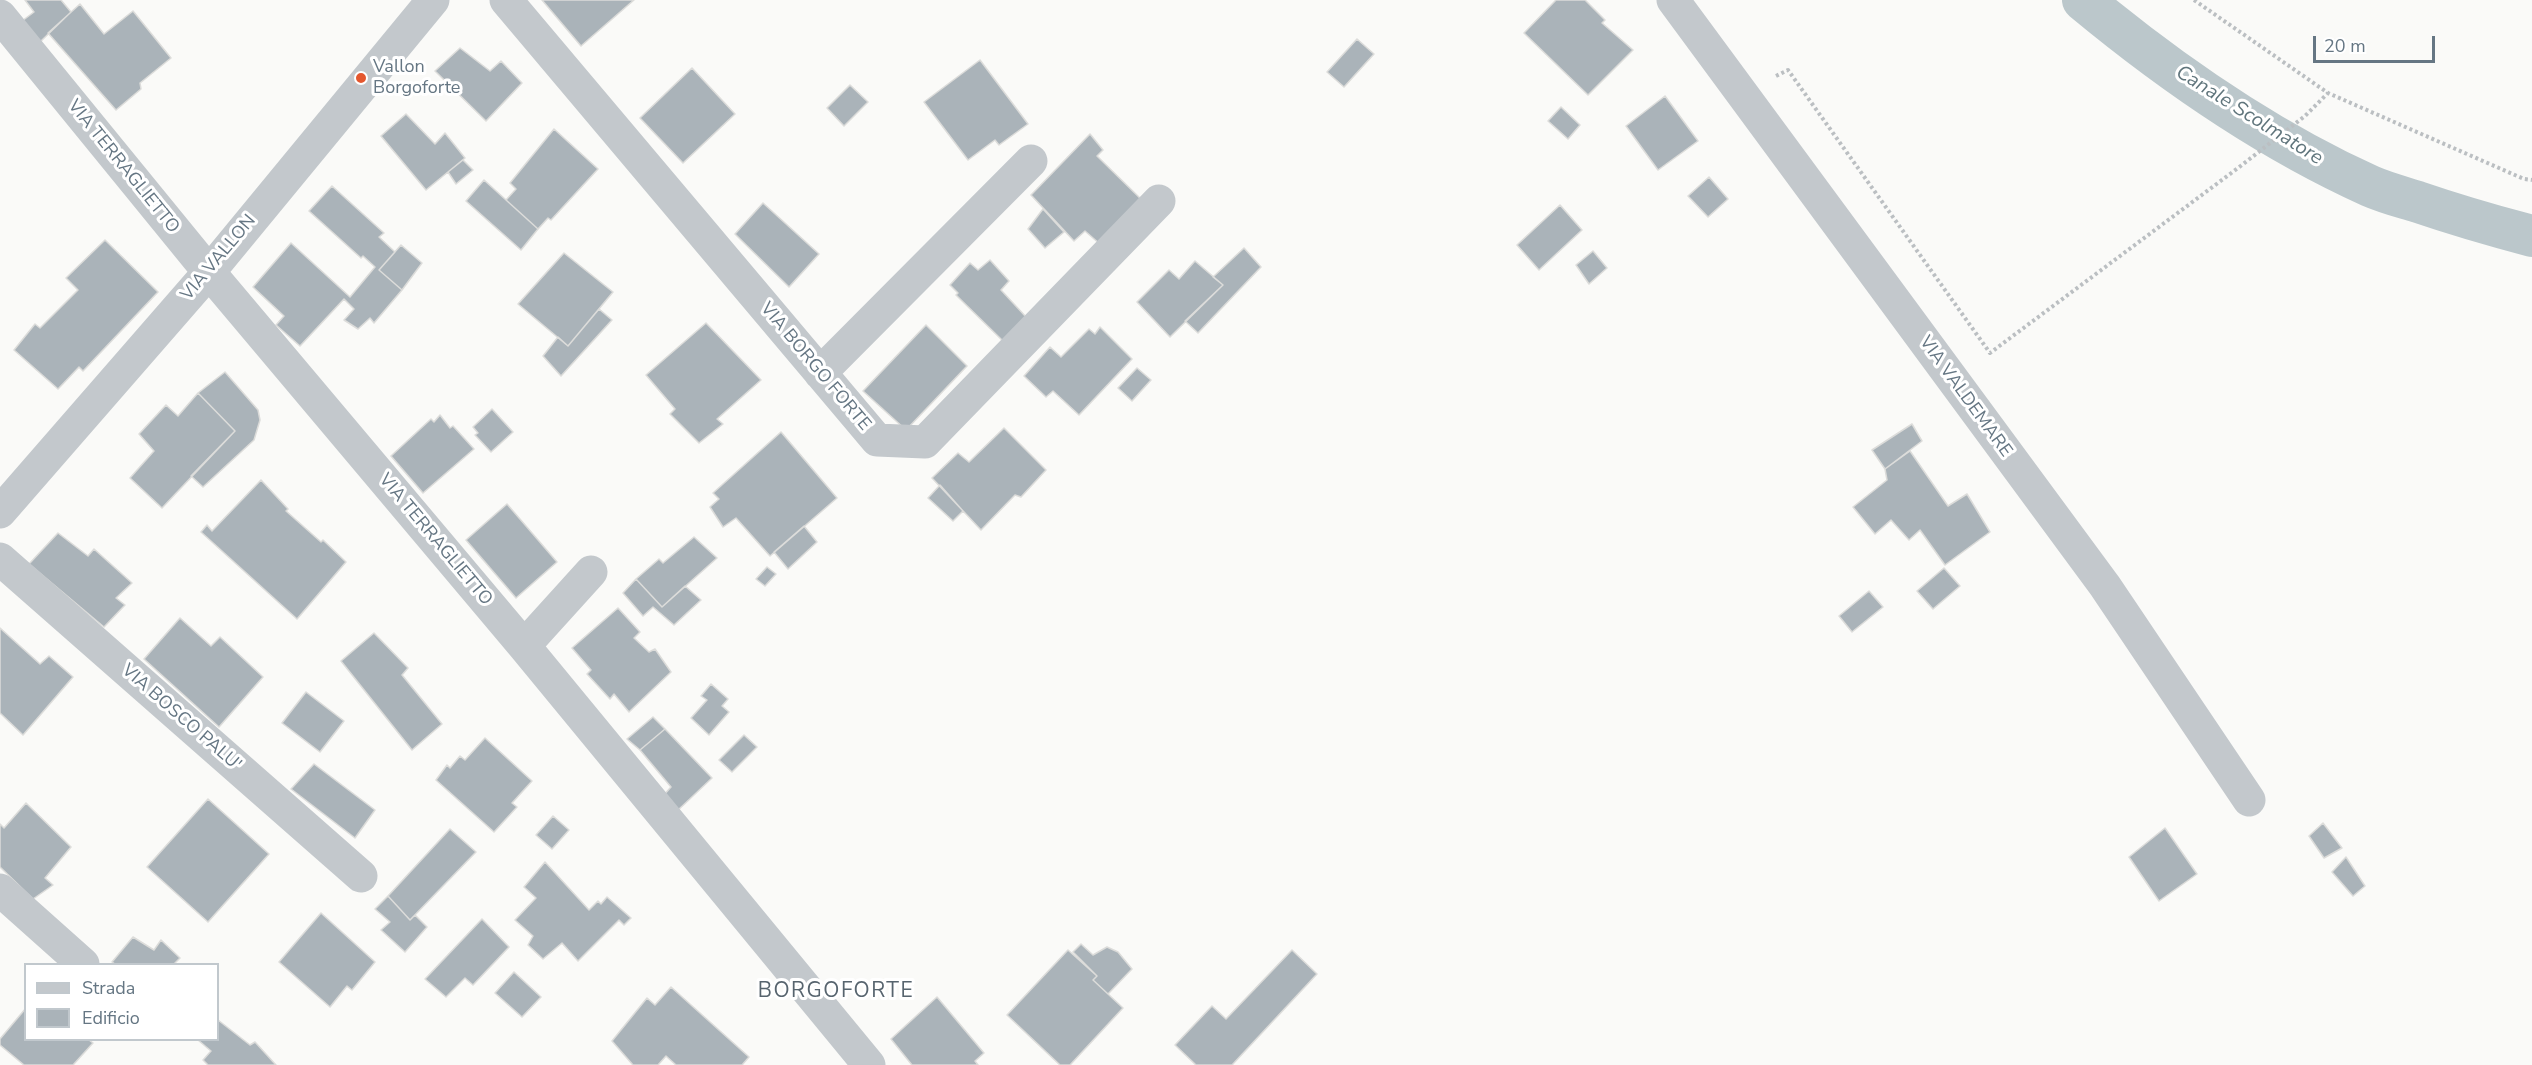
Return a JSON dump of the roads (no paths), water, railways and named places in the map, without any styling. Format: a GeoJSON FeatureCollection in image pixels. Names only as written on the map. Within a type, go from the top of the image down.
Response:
{"type":"FeatureCollection","features":[{"type":"Feature","properties":{"kind":"street","name":"VIA VALLON"},"geometry":{"type":"LineString","coordinates":[[0,512],[209,272],[433,0]]}},
{"type":"Feature","properties":{"kind":"street","name":"VIA BORGO FORTE"},"geometry":{"type":"LineString","coordinates":[[506,0],[877,440],[925,442],[1159,201]]}},
{"type":"Feature","properties":{"kind":"street","name":"VIA VALDEMARE"},"geometry":{"type":"LineString","coordinates":[[1673,0],[2105,586],[2249,800]]}},
{"type":"Feature","properties":{"kind":"street","name":"VIA TERRAGLIETTO"},"geometry":{"type":"LineString","coordinates":[[0,16],[209,272],[524,646],[869,1065]]}},
{"type":"Feature","properties":{"kind":"street"},"geometry":{"type":"LineString","coordinates":[[820,373],[1031,161]]}},
{"type":"Feature","properties":{"kind":"street","name":"VIA BOSCO PALU'"},"geometry":{"type":"LineString","coordinates":[[0,559],[361,876]]}},
{"type":"Feature","properties":{"kind":"street"},"geometry":{"type":"LineString","coordinates":[[524,646],[591,572]]}},
{"type":"Feature","properties":{"kind":"street"},"geometry":{"type":"LineString","coordinates":[[0,890],[82,963]]}},
{"type":"Feature","properties":{"kind":"waterway","name":"Canale Scolmatore"},"geometry":{"type":"LineString","coordinates":[[2083,0],[2150,53],[2220,103],[2331,168],[2388,193],[2532,236]]}},
{"type":"Feature","properties":{"kind":"place","name":"Vallon Borgoforte"},"geometry":{"type":"Point","coordinates":[361,78]}},
{"type":"Feature","properties":{"kind":"district","name":"BORGOFORTE"},"geometry":{"type":"Point","coordinates":[836,992]}}]}
